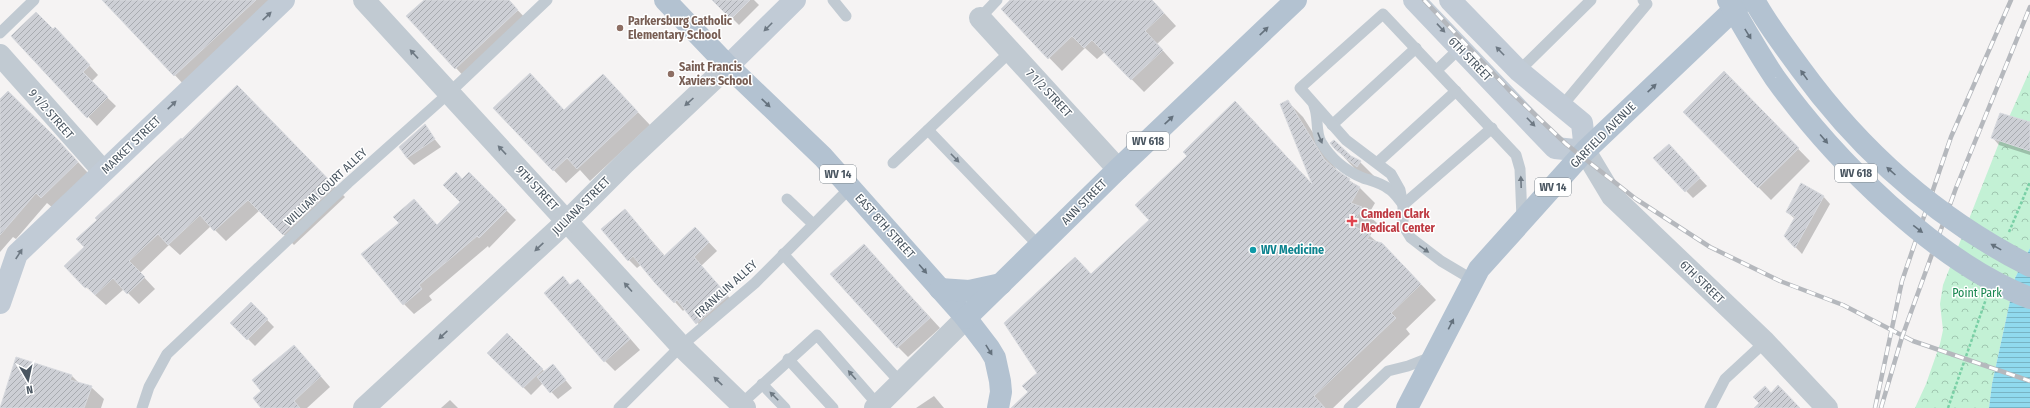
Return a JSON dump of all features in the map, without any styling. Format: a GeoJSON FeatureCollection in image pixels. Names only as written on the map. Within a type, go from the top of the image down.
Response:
{"type":"FeatureCollection","features":[{"type":"Feature","properties":{"kind":"main road","name":"EAST 8TH STREET"},"geometry":{"type":"LineString","coordinates":[[665,0],[728,66],[823,157],[966,318]]}},
{"type":"Feature","properties":{"kind":"main road","name":"ANN STREET"},"geometry":{"type":"LineString","coordinates":[[966,318],[1118,169],[1296,0]]}},
{"type":"Feature","properties":{"kind":"main road","name":"WV 618"},"geometry":{"type":"LineString","coordinates":[[1728,0],[1775,78],[1842,160],[1911,224],[1956,257],[2030,298]]}},
{"type":"Feature","properties":{"kind":"main road","name":"GARFIELD AVENUE"},"geometry":{"type":"LineString","coordinates":[[1407,408],[1479,269],[1585,151],[1744,0]]}},
{"type":"Feature","properties":{"kind":"main road","name":"WV 618"},"geometry":{"type":"LineString","coordinates":[[1754,0],[1787,52],[1818,94],[1877,159],[1934,208],[1973,235],[2030,266]]}},
{"type":"Feature","properties":{"kind":"main road"},"geometry":{"type":"LineString","coordinates":[[940,289],[969,291],[1001,284]]}},
{"type":"Feature","properties":{"kind":"main road","name":"WV 14"},"geometry":{"type":"LineString","coordinates":[[966,318],[995,358],[1001,392],[998,408]]}},
{"type":"Feature","properties":{"kind":"street","name":"MARKET STREET"},"geometry":{"type":"LineString","coordinates":[[0,303],[5,273],[17,254],[284,0]]}},
{"type":"Feature","properties":{"kind":"street","name":"9TH STREET"},"geometry":{"type":"LineString","coordinates":[[364,0],[681,346],[743,406]]}},
{"type":"Feature","properties":{"kind":"street","name":"JULIANA STREET"},"geometry":{"type":"LineString","coordinates":[[364,408],[567,221],[625,163],[728,66],[795,0]]}},
{"type":"Feature","properties":{"kind":"street","name":"6TH STREET"},"geometry":{"type":"LineString","coordinates":[[1414,0],[1555,148],[1585,151]]}},
{"type":"Feature","properties":{"kind":"street","name":"6TH STREET"},"geometry":{"type":"LineString","coordinates":[[1450,0],[1519,71],[1582,123],[1585,151],[1612,196],[1766,342],[1827,408]]}},
{"type":"Feature","properties":{"kind":"street","name":"7 1/2 STREET"},"geometry":{"type":"LineString","coordinates":[[980,18],[1118,169]]}},
{"type":"Feature","properties":{"kind":"street","name":"9 1/2 STREET"},"geometry":{"type":"LineString","coordinates":[[0,55],[103,171]]}},
{"type":"Feature","properties":{"kind":"street","name":"ANN STREET"},"geometry":{"type":"LineString","coordinates":[[876,406],[966,318]]}},
{"type":"Feature","properties":{"kind":"lane"},"geometry":{"type":"LineString","coordinates":[[0,33],[34,0]]}},
{"type":"Feature","properties":{"kind":"lane","name":"WILLIAM COURT ALLEY"},"geometry":{"type":"LineString","coordinates":[[142,408],[148,387],[167,354],[348,183],[449,93],[547,0]]}},
{"type":"Feature","properties":{"kind":"lane"},"geometry":{"type":"LineString","coordinates":[[833,0],[846,16]]}},
{"type":"Feature","properties":{"kind":"lane"},"geometry":{"type":"LineString","coordinates":[[980,18],[997,0]]}},
{"type":"Feature","properties":{"kind":"lane"},"geometry":{"type":"LineString","coordinates":[[1519,71],[1591,0]]}},
{"type":"Feature","properties":{"kind":"lane"},"geometry":{"type":"LineString","coordinates":[[1562,106],[1647,4],[1643,0]]}},
{"type":"Feature","properties":{"kind":"lane"},"geometry":{"type":"LineString","coordinates":[[1473,280],[1441,261],[1411,238],[1403,225],[1403,205],[1400,190],[1391,174],[1378,162],[1365,155],[1346,140],[1300,88],[1383,14],[1516,155],[1520,169],[1522,221]]}},
{"type":"Feature","properties":{"kind":"lane"},"geometry":{"type":"LineString","coordinates":[[1332,125],[1416,48]]}},
{"type":"Feature","properties":{"kind":"lane"},"geometry":{"type":"LineString","coordinates":[[1437,70],[1460,48]]}},
{"type":"Feature","properties":{"kind":"lane"},"geometry":{"type":"LineString","coordinates":[[893,163],[1010,52]]}},
{"type":"Feature","properties":{"kind":"lane"},"geometry":{"type":"LineString","coordinates":[[1378,162],[1456,91]]}},
{"type":"Feature","properties":{"kind":"lane"},"geometry":{"type":"LineString","coordinates":[[1312,100],[1316,111],[1318,132],[1321,141],[1330,154],[1340,165],[1351,172],[1380,183],[1390,189],[1403,205]]}},
{"type":"Feature","properties":{"kind":"lane"},"geometry":{"type":"LineString","coordinates":[[1403,205],[1492,128]]}},
{"type":"Feature","properties":{"kind":"lane"},"geometry":{"type":"LineString","coordinates":[[928,130],[1039,246]]}},
{"type":"Feature","properties":{"kind":"lane","name":"FRANKLIN ALLEY"},"geometry":{"type":"LineString","coordinates":[[619,408],[681,346],[755,283],[812,224],[850,188]]}},
{"type":"Feature","properties":{"kind":"lane"},"geometry":{"type":"LineString","coordinates":[[787,199],[812,224]]}},
{"type":"Feature","properties":{"kind":"lane"},"geometry":{"type":"LineString","coordinates":[[783,254],[901,382]]}},
{"type":"Feature","properties":{"kind":"lane"},"geometry":{"type":"LineString","coordinates":[[743,406],[762,384],[788,359],[817,335],[876,406]]}},
{"type":"Feature","properties":{"kind":"lane"},"geometry":{"type":"LineString","coordinates":[[1710,408],[1725,379],[1766,342]]}},
{"type":"Feature","properties":{"kind":"lane"},"geometry":{"type":"LineString","coordinates":[[1349,408],[1388,371],[1424,360],[1436,353]]}},
{"type":"Feature","properties":{"kind":"lane"},"geometry":{"type":"LineString","coordinates":[[788,359],[833,408]]}},
{"type":"Feature","properties":{"kind":"lane"},"geometry":{"type":"LineString","coordinates":[[762,384],[785,408]]}},
{"type":"Feature","properties":{"kind":"green space","name":"Point Park"},"geometry":{"type":"Polygon","coordinates":[[[2030,70],[2030,248],[2015,278],[1992,384],[1989,408],[1915,408],[1926,384],[1940,344],[1943,330],[1940,304],[1943,285],[2010,115],[2030,70]]]}},
{"type":"Feature","properties":{"kind":"water"},"geometry":{"type":"Polygon","coordinates":[[[2030,248],[2030,408],[1989,408],[1992,384],[2015,278],[2030,248]]]}},
{"type":"Feature","properties":{"kind":"building"},"geometry":{"type":"Polygon","coordinates":[[[102,0],[256,0],[174,76],[102,0]]]}},
{"type":"Feature","properties":{"kind":"building"},"geometry":{"type":"Polygon","coordinates":[[[424,0],[509,0],[518,10],[455,69],[406,16],[424,0]]]}},
{"type":"Feature","properties":{"kind":"building"},"geometry":{"type":"Polygon","coordinates":[[[712,0],[750,0],[731,19],[712,0]]]}},
{"type":"Feature","properties":{"kind":"building"},"geometry":{"type":"Polygon","coordinates":[[[1010,0],[1152,0],[1164,13],[1145,31],[1163,50],[1131,80],[1092,40],[1084,48],[1072,36],[1048,59],[1001,9],[1010,0]]]}},
{"type":"Feature","properties":{"kind":"building"},"geometry":{"type":"Polygon","coordinates":[[[36,12],[53,29],[55,27],[90,65],[83,72],[108,97],[87,118],[11,36],[36,12]]]}},
{"type":"Feature","properties":{"kind":"building"},"geometry":{"type":"Polygon","coordinates":[[[1724,71],[1799,148],[1758,188],[1683,112],[1724,71]]]}},
{"type":"Feature","properties":{"kind":"building"},"geometry":{"type":"Polygon","coordinates":[[[530,73],[564,110],[603,74],[638,112],[577,169],[567,158],[553,171],[493,108],[530,73]]]}},
{"type":"Feature","properties":{"kind":"building"},"geometry":{"type":"Polygon","coordinates":[[[237,85],[335,186],[283,235],[248,200],[214,231],[200,215],[168,245],[158,234],[129,261],[145,277],[127,294],[113,278],[95,295],[87,287],[85,288],[64,266],[84,247],[76,239],[97,220],[95,218],[181,138],[182,139],[237,85]]]}},
{"type":"Feature","properties":{"kind":"building"},"geometry":{"type":"Polygon","coordinates":[[[8,91],[78,162],[41,198],[36,193],[0,235],[0,99],[8,91]]]}},
{"type":"Feature","properties":{"kind":"building","name":"WV Medicine"},"geometry":{"type":"Polygon","coordinates":[[[1288,100],[1324,159],[1335,169],[1350,179],[1349,181],[1360,187],[1351,203],[1362,207],[1352,225],[1370,235],[1367,239],[1382,243],[1421,284],[1391,313],[1396,318],[1314,396],[1325,408],[1011,408],[1028,392],[1022,386],[1037,373],[1004,323],[1075,257],[1091,274],[1149,220],[1135,205],[1187,156],[1183,152],[1235,101],[1312,184],[1280,104],[1288,100]]]}},
{"type":"Feature","properties":{"kind":"building"},"geometry":{"type":"Polygon","coordinates":[[[2000,113],[2030,122],[2030,151],[1991,138],[2000,113]]]}},
{"type":"Feature","properties":{"kind":"building"},"geometry":{"type":"Polygon","coordinates":[[[425,124],[435,139],[407,158],[399,147],[425,124]]]}},
{"type":"Feature","properties":{"kind":"building"},"geometry":{"type":"Polygon","coordinates":[[[1334,140],[1351,156],[1361,161],[1357,167],[1335,149],[1330,143],[1334,140]]]}},
{"type":"Feature","properties":{"kind":"building"},"geometry":{"type":"Polygon","coordinates":[[[1669,144],[1700,178],[1685,192],[1653,158],[1669,144]]]}},
{"type":"Feature","properties":{"kind":"building"},"geometry":{"type":"Polygon","coordinates":[[[456,172],[462,179],[469,172],[507,210],[479,238],[477,236],[419,285],[422,289],[403,305],[361,254],[399,223],[393,217],[414,199],[437,225],[460,202],[443,185],[456,172]]]}},
{"type":"Feature","properties":{"kind":"building"},"geometry":{"type":"Polygon","coordinates":[[[1801,183],[1824,196],[1795,248],[1784,236],[1795,217],[1786,212],[1801,183]]]}},
{"type":"Feature","properties":{"kind":"building"},"geometry":{"type":"Polygon","coordinates":[[[625,209],[664,256],[695,227],[709,242],[694,257],[728,296],[696,324],[677,300],[674,303],[633,256],[628,261],[601,229],[625,209]]]}},
{"type":"Feature","properties":{"kind":"building"},"geometry":{"type":"Polygon","coordinates":[[[864,244],[930,318],[897,348],[830,274],[864,244]]]}},
{"type":"Feature","properties":{"kind":"building"},"geometry":{"type":"Polygon","coordinates":[[[563,276],[570,285],[578,279],[630,339],[604,362],[544,293],[563,276]]]}},
{"type":"Feature","properties":{"kind":"building"},"geometry":{"type":"Polygon","coordinates":[[[251,302],[268,319],[247,340],[230,323],[251,302]]]}},
{"type":"Feature","properties":{"kind":"building"},"geometry":{"type":"Polygon","coordinates":[[[507,333],[543,369],[523,388],[487,353],[507,333]]]}},
{"type":"Feature","properties":{"kind":"building"},"geometry":{"type":"Polygon","coordinates":[[[294,345],[321,376],[294,401],[300,408],[261,408],[253,398],[261,391],[252,380],[294,345]]]}},
{"type":"Feature","properties":{"kind":"building"},"geometry":{"type":"Polygon","coordinates":[[[16,357],[72,375],[70,380],[92,386],[84,408],[0,408],[16,357]]]}},
{"type":"Feature","properties":{"kind":"building"},"geometry":{"type":"Polygon","coordinates":[[[553,364],[566,380],[550,393],[537,377],[553,364]]]}},
{"type":"Feature","properties":{"kind":"building"},"geometry":{"type":"Polygon","coordinates":[[[1778,385],[1800,408],[1754,408],[1759,403],[1753,397],[1765,386],[1771,393],[1778,385]]]}},
{"type":"Feature","properties":{"kind":"railway"},"geometry":{"type":"LineString","coordinates":[[1424,0],[1509,90],[1566,144],[1636,199],[1710,247],[1780,281],[1843,305],[1913,341],[2030,381]]}},
{"type":"Feature","properties":{"kind":"railway"},"geometry":{"type":"LineString","coordinates":[[1875,408],[1902,281],[1951,137],[2011,0]]}},
{"type":"Feature","properties":{"kind":"railway"},"geometry":{"type":"LineString","coordinates":[[1881,408],[1902,337],[1956,188],[2030,7]]}},
{"type":"Feature","properties":{"kind":"place","name":"Parkersburg Catholic Elementary School"},"geometry":{"type":"Point","coordinates":[620,28]}},
{"type":"Feature","properties":{"kind":"place","name":"Saint Francis Xaviers School"},"geometry":{"type":"Point","coordinates":[671,74]}},
{"type":"Feature","properties":{"kind":"place","name":"Camden Clark Medical Center"},"geometry":{"type":"Point","coordinates":[1352,221]}},
{"type":"Feature","properties":{"kind":"place","name":"WV Medicine"},"geometry":{"type":"Point","coordinates":[1253,250]}}]}
